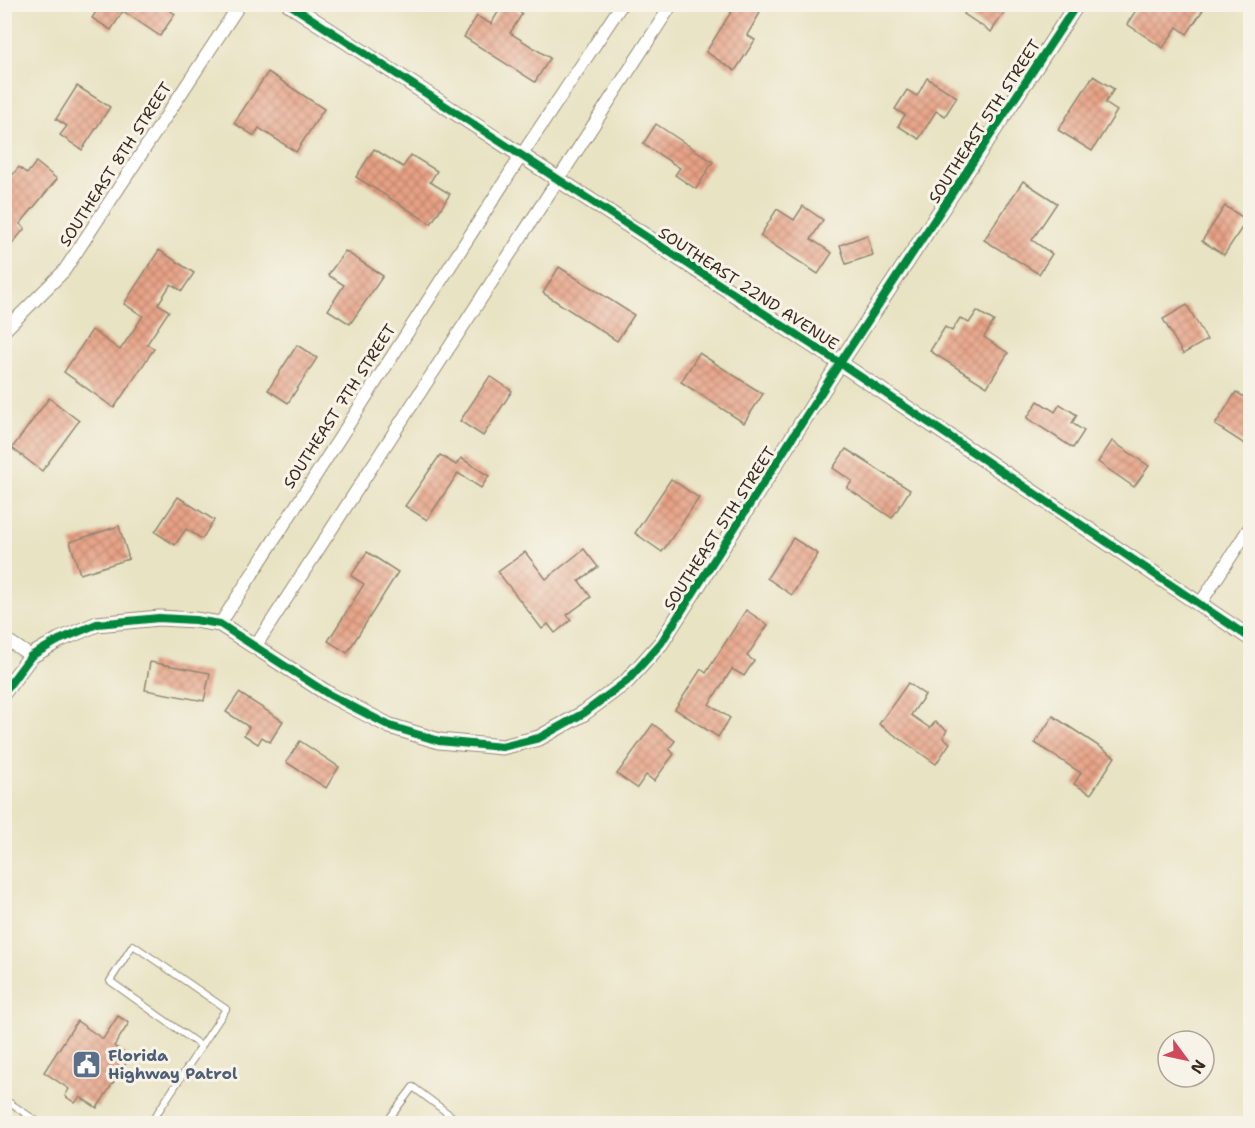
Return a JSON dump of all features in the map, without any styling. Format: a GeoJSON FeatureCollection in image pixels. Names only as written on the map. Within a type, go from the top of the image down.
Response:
{"type":"FeatureCollection","features":[{"type":"Feature","properties":{"kind":"street","name":"SOUTHEAST 8TH STREET"},"geometry":{"type":"LineString","coordinates":[[4,332],[64,271],[240,4]]}},
{"type":"Feature","properties":{"kind":"street","name":"SOUTHEAST 22ND AVENUE"},"geometry":{"type":"LineString","coordinates":[[290,4],[556,180],[840,363],[1251,638]]}},
{"type":"Feature","properties":{"kind":"street","name":"SOUTHEAST 7TH STREET"},"geometry":{"type":"LineString","coordinates":[[220,624],[521,156],[622,4]]}},
{"type":"Feature","properties":{"kind":"street"},"geometry":{"type":"LineString","coordinates":[[255,647],[672,4]]}},
{"type":"Feature","properties":{"kind":"street","name":"SOUTHEAST 5TH STREET"},"geometry":{"type":"LineString","coordinates":[[220,624],[330,695],[390,726],[439,741],[502,747],[539,738],[584,713],[627,681],[661,643],[840,363],[1077,4]]}},
{"type":"Feature","properties":{"kind":"street"},"geometry":{"type":"LineString","coordinates":[[1200,604],[1251,527]]}},
{"type":"Feature","properties":{"kind":"street"},"geometry":{"type":"LineString","coordinates":[[4,692],[32,656],[59,640],[97,624],[159,618],[220,624]]}},
{"type":"Feature","properties":{"kind":"street"},"geometry":{"type":"LineString","coordinates":[[4,638],[32,656]]}},
{"type":"Feature","properties":{"kind":"lane"},"geometry":{"type":"LineString","coordinates":[[150,1124],[226,1009],[133,945],[110,981],[201,1046]]}},
{"type":"Feature","properties":{"kind":"lane"},"geometry":{"type":"LineString","coordinates":[[385,1124],[413,1087],[462,1124]]}},
{"type":"Feature","properties":{"kind":"lane"},"geometry":{"type":"LineString","coordinates":[[4,1099],[41,1124]]}},
{"type":"Feature","properties":{"kind":"building"},"geometry":{"type":"Polygon","coordinates":[[[101,4],[160,4],[175,14],[160,36],[123,11],[111,30],[92,18],[101,4]]]}},
{"type":"Feature","properties":{"kind":"building"},"geometry":{"type":"Polygon","coordinates":[[[503,4],[508,4],[522,14],[510,33],[550,58],[535,82],[464,37],[477,16],[491,24],[503,4]]]}},
{"type":"Feature","properties":{"kind":"building"},"geometry":{"type":"Polygon","coordinates":[[[736,4],[747,4],[760,13],[747,35],[755,40],[735,71],[706,52],[736,4]]]}},
{"type":"Feature","properties":{"kind":"building"},"geometry":{"type":"Polygon","coordinates":[[[970,4],[1010,4],[991,32],[964,14],[970,4]]]}},
{"type":"Feature","properties":{"kind":"building"},"geometry":{"type":"Polygon","coordinates":[[[1140,4],[1207,4],[1187,34],[1177,27],[1163,48],[1127,24],[1140,4]]]}},
{"type":"Feature","properties":{"kind":"building"},"geometry":{"type":"Polygon","coordinates":[[[268,72],[324,109],[296,152],[259,128],[254,136],[234,123],[268,72]]]}},
{"type":"Feature","properties":{"kind":"building"},"geometry":{"type":"Polygon","coordinates":[[[1093,76],[1114,89],[1105,103],[1117,111],[1092,151],[1058,130],[1093,76]]]}},
{"type":"Feature","properties":{"kind":"building"},"geometry":{"type":"Polygon","coordinates":[[[927,78],[957,97],[945,116],[936,111],[919,139],[898,126],[905,115],[895,109],[907,90],[917,96],[927,78]]]}},
{"type":"Feature","properties":{"kind":"building"},"geometry":{"type":"Polygon","coordinates":[[[77,86],[110,107],[82,150],[60,135],[67,126],[56,119],[77,86]]]}},
{"type":"Feature","properties":{"kind":"building"},"geometry":{"type":"Polygon","coordinates":[[[656,124],[713,162],[696,189],[675,175],[680,168],[643,144],[656,124]]]}},
{"type":"Feature","properties":{"kind":"building"},"geometry":{"type":"Polygon","coordinates":[[[374,149],[403,167],[411,155],[437,171],[430,182],[450,194],[431,224],[356,177],[374,149]]]}},
{"type":"Feature","properties":{"kind":"building"},"geometry":{"type":"Polygon","coordinates":[[[36,162],[57,179],[20,224],[25,228],[4,254],[4,185],[19,167],[27,174],[36,162]]]}},
{"type":"Feature","properties":{"kind":"building"},"geometry":{"type":"Polygon","coordinates":[[[1023,181],[1057,203],[1032,240],[1052,254],[1039,274],[984,240],[1023,181]]]}},
{"type":"Feature","properties":{"kind":"building"},"geometry":{"type":"Polygon","coordinates":[[[803,206],[823,220],[811,239],[832,253],[818,274],[760,236],[777,209],[794,220],[803,206]]]}},
{"type":"Feature","properties":{"kind":"building"},"geometry":{"type":"Polygon","coordinates":[[[1225,206],[1247,220],[1224,255],[1202,241],[1225,206]]]}},
{"type":"Feature","properties":{"kind":"building"},"geometry":{"type":"Polygon","coordinates":[[[867,235],[873,255],[846,264],[840,245],[867,235]]]}},
{"type":"Feature","properties":{"kind":"building"},"geometry":{"type":"Polygon","coordinates":[[[159,250],[194,273],[182,291],[171,284],[158,304],[169,311],[147,344],[154,349],[114,408],[64,372],[92,330],[120,350],[143,316],[124,304],[159,250]]]}},
{"type":"Feature","properties":{"kind":"building"},"geometry":{"type":"Polygon","coordinates":[[[345,251],[383,276],[350,324],[328,310],[344,285],[328,275],[345,251]]]}},
{"type":"Feature","properties":{"kind":"building"},"geometry":{"type":"Polygon","coordinates":[[[559,267],[634,315],[617,341],[543,293],[559,267]]]}},
{"type":"Feature","properties":{"kind":"building"},"geometry":{"type":"Polygon","coordinates":[[[1187,305],[1207,340],[1183,354],[1163,319],[1187,305]]]}},
{"type":"Feature","properties":{"kind":"building"},"geometry":{"type":"Polygon","coordinates":[[[977,311],[994,321],[984,337],[1008,353],[987,387],[930,351],[945,327],[952,331],[960,318],[969,323],[977,311]]]}},
{"type":"Feature","properties":{"kind":"building"},"geometry":{"type":"Polygon","coordinates":[[[297,345],[317,358],[288,403],[268,390],[297,345]]]}},
{"type":"Feature","properties":{"kind":"building"},"geometry":{"type":"Polygon","coordinates":[[[699,353],[763,394],[744,423],[681,382],[699,353]]]}},
{"type":"Feature","properties":{"kind":"building"},"geometry":{"type":"Polygon","coordinates":[[[490,376],[512,391],[483,436],[460,421],[490,376]]]}},
{"type":"Feature","properties":{"kind":"building"},"geometry":{"type":"Polygon","coordinates":[[[1236,392],[1251,401],[1251,437],[1246,445],[1215,425],[1236,392]]]}},
{"type":"Feature","properties":{"kind":"building"},"geometry":{"type":"Polygon","coordinates":[[[49,398],[79,421],[42,471],[12,448],[49,398]]]}},
{"type":"Feature","properties":{"kind":"building"},"geometry":{"type":"Polygon","coordinates":[[[1038,401],[1055,412],[1060,404],[1077,415],[1072,423],[1084,431],[1073,448],[1027,418],[1038,401]]]}},
{"type":"Feature","properties":{"kind":"building"},"geometry":{"type":"Polygon","coordinates":[[[1112,441],[1149,466],[1134,487],[1098,462],[1112,441]]]}},
{"type":"Feature","properties":{"kind":"building"},"geometry":{"type":"Polygon","coordinates":[[[846,449],[910,490],[892,518],[847,488],[852,481],[833,468],[846,449]]]}},
{"type":"Feature","properties":{"kind":"building"},"geometry":{"type":"Polygon","coordinates":[[[440,455],[456,465],[461,458],[489,476],[481,488],[458,473],[427,520],[405,506],[440,455]]]}},
{"type":"Feature","properties":{"kind":"building"},"geometry":{"type":"Polygon","coordinates":[[[671,479],[699,498],[662,552],[635,533],[671,479]]]}},
{"type":"Feature","properties":{"kind":"building"},"geometry":{"type":"Polygon","coordinates":[[[178,497],[214,520],[202,539],[186,529],[175,545],[155,532],[178,497]]]}},
{"type":"Feature","properties":{"kind":"building"},"geometry":{"type":"Polygon","coordinates":[[[119,526],[129,559],[80,574],[70,542],[119,526]]]}},
{"type":"Feature","properties":{"kind":"building"},"geometry":{"type":"Polygon","coordinates":[[[793,538],[818,554],[792,595],[767,578],[793,538]]]}},
{"type":"Feature","properties":{"kind":"building"},"geometry":{"type":"Polygon","coordinates":[[[584,549],[598,567],[579,581],[591,597],[567,615],[571,620],[555,633],[548,624],[542,629],[498,572],[525,552],[546,579],[584,549]]]}},
{"type":"Feature","properties":{"kind":"building"},"geometry":{"type":"Polygon","coordinates":[[[367,552],[398,572],[347,653],[328,641],[364,584],[351,576],[367,552]]]}},
{"type":"Feature","properties":{"kind":"building"},"geometry":{"type":"Polygon","coordinates":[[[746,610],[768,625],[747,656],[754,661],[744,676],[732,669],[709,704],[730,718],[718,737],[675,709],[701,669],[706,673],[746,610]]]}},
{"type":"Feature","properties":{"kind":"building"},"geometry":{"type":"Polygon","coordinates":[[[150,662],[210,673],[204,701],[145,690],[150,662]]]}},
{"type":"Feature","properties":{"kind":"building"},"geometry":{"type":"Polygon","coordinates":[[[908,683],[925,695],[911,715],[930,728],[935,722],[947,730],[943,737],[950,743],[936,764],[879,724],[908,683]]]}},
{"type":"Feature","properties":{"kind":"building"},"geometry":{"type":"Polygon","coordinates":[[[239,693],[283,721],[270,742],[262,737],[258,744],[244,735],[249,727],[226,712],[239,693]]]}},
{"type":"Feature","properties":{"kind":"building"},"geometry":{"type":"Polygon","coordinates":[[[1053,716],[1115,757],[1091,794],[1074,784],[1081,773],[1035,743],[1053,716]]]}},
{"type":"Feature","properties":{"kind":"building"},"geometry":{"type":"Polygon","coordinates":[[[653,724],[675,741],[669,749],[674,754],[654,781],[646,775],[637,788],[617,774],[653,724]]]}},
{"type":"Feature","properties":{"kind":"building"},"geometry":{"type":"Polygon","coordinates":[[[300,741],[339,767],[326,788],[286,762],[300,741]]]}},
{"type":"Feature","properties":{"kind":"building","name":"Florida Highway Patrol"},"geometry":{"type":"Polygon","coordinates":[[[118,1016],[129,1023],[114,1046],[130,1057],[97,1108],[80,1097],[75,1103],[65,1096],[69,1089],[44,1072],[77,1021],[103,1039],[118,1016]]]}},
{"type":"Feature","properties":{"kind":"cycle path"},"geometry":{"type":"LineString","coordinates":[[289,4],[840,363],[1250,638]]}},
{"type":"Feature","properties":{"kind":"cycle path"},"geometry":{"type":"LineString","coordinates":[[4,692],[31,656],[59,640],[97,624],[159,618],[220,624],[330,695],[390,726],[439,741],[502,747],[539,738],[584,713],[627,681],[661,643],[840,363],[1077,4]]}},
{"type":"Feature","properties":{"kind":"place","name":"Florida Highway Patrol"},"geometry":{"type":"Point","coordinates":[87,1064]}}]}
